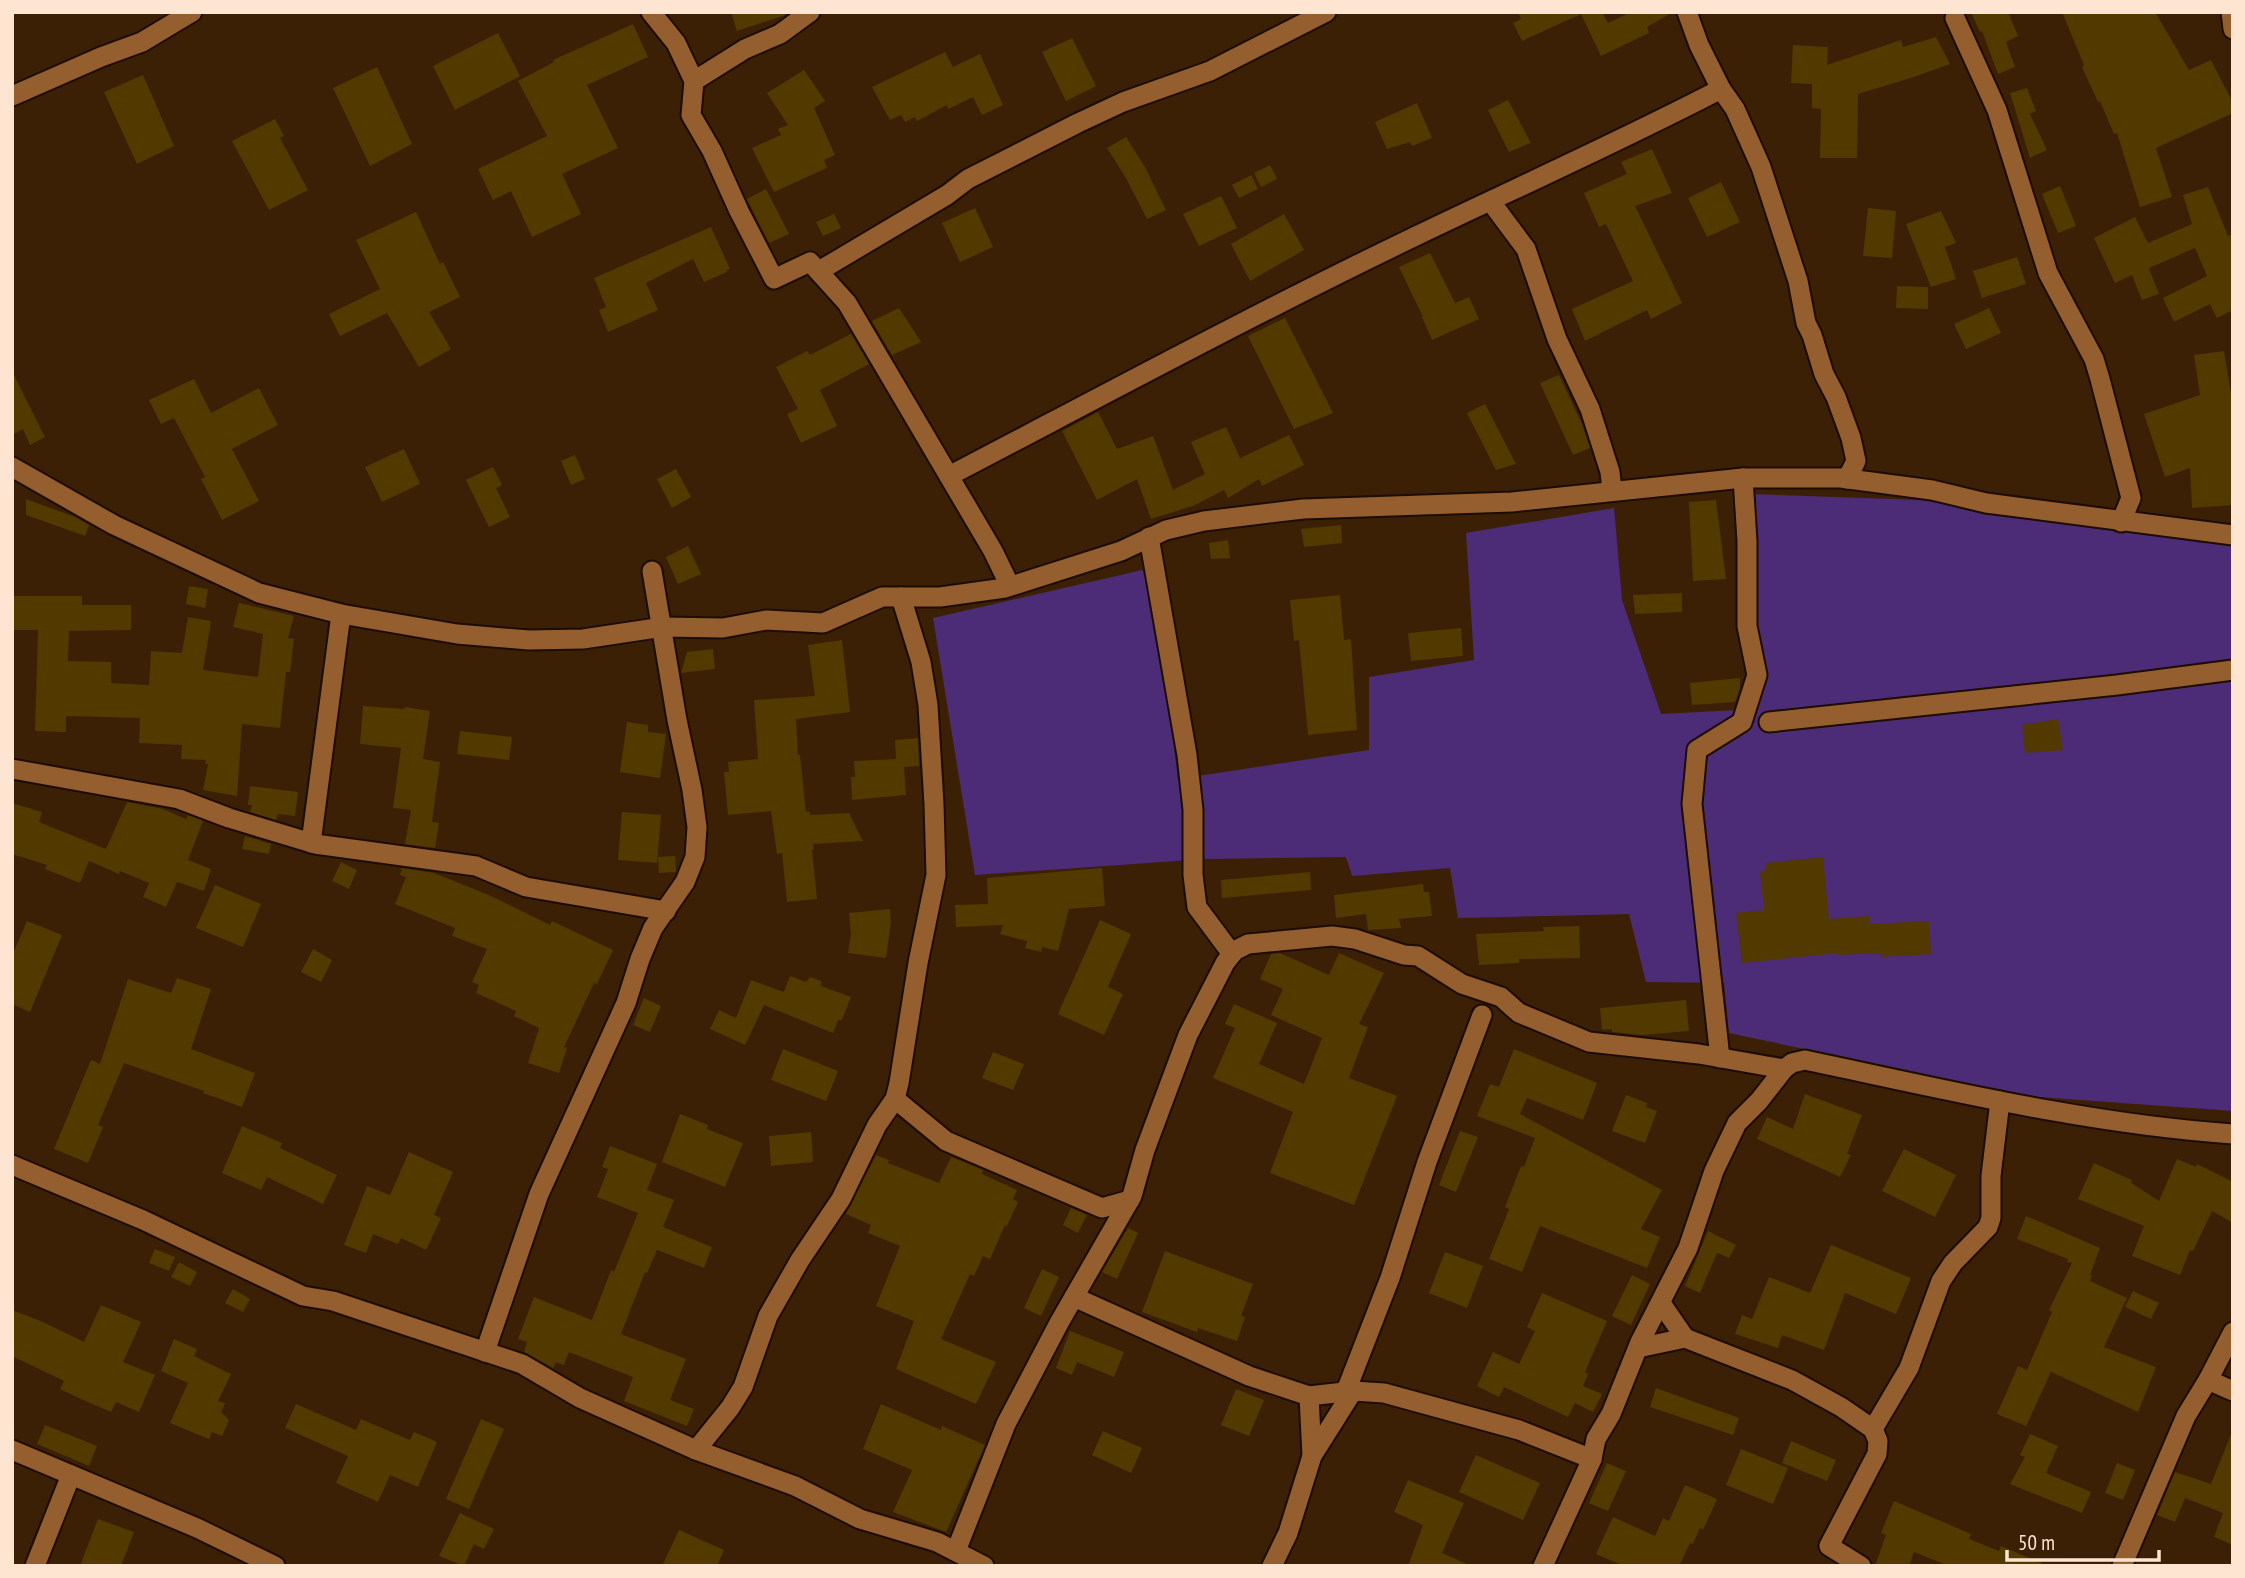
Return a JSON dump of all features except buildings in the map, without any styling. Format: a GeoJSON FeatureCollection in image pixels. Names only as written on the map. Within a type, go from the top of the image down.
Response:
{"type":"FeatureCollection","features":[{"type":"Feature","properties":{"kind":"street"},"geometry":{"type":"LineString","coordinates":[[12,96],[142,42],[192,12]]}},
{"type":"Feature","properties":{"kind":"street"},"geometry":{"type":"LineString","coordinates":[[651,12],[676,43],[694,81],[691,115],[712,151],[774,279],[810,262],[847,303],[993,551],[1010,586]]}},
{"type":"Feature","properties":{"kind":"street"},"geometry":{"type":"LineString","coordinates":[[694,81],[746,49],[780,34],[810,12]]}},
{"type":"Feature","properties":{"kind":"street"},"geometry":{"type":"LineString","coordinates":[[819,271],[947,195],[968,179],[1123,102],[1210,71],[1326,12]]}},
{"type":"Feature","properties":{"kind":"street"},"geometry":{"type":"LineString","coordinates":[[1688,12],[1699,45],[1721,89],[1735,109],[1761,167],[1798,281],[1806,323],[1851,438],[1856,461],[1847,479]]}},
{"type":"Feature","properties":{"kind":"street"},"geometry":{"type":"LineString","coordinates":[[2231,12],[2233,29]]}},
{"type":"Feature","properties":{"kind":"street"},"geometry":{"type":"LineString","coordinates":[[1955,18],[1997,110],[2048,273],[2094,359],[2129,484],[2131,498],[2121,522]]}},
{"type":"Feature","properties":{"kind":"street"},"geometry":{"type":"LineString","coordinates":[[949,476],[1226,330],[1570,165],[1721,89]]}},
{"type":"Feature","properties":{"kind":"street"},"geometry":{"type":"LineString","coordinates":[[1490,202],[1525,249],[1557,339],[1590,409],[1611,472],[1612,491]]}},
{"type":"Feature","properties":{"kind":"street"},"geometry":{"type":"LineString","coordinates":[[12,467],[114,525],[259,593],[341,614],[457,634],[529,640],[583,639],[663,627],[723,628],[766,620],[823,623],[882,597],[940,597],[1010,586],[1121,551],[1166,530],[1204,520],[1303,509],[1511,502],[1743,478],[1847,479],[1933,490],[1986,503],[2233,535]]}},
{"type":"Feature","properties":{"kind":"street"},"geometry":{"type":"LineString","coordinates":[[1720,1058],[1692,804],[1696,750],[1741,722],[1757,675],[1747,626],[1747,541],[1743,478]]}},
{"type":"Feature","properties":{"kind":"street"},"geometry":{"type":"LineString","coordinates":[[1149,537],[1187,755],[1193,810],[1193,875],[1197,907],[1232,954]]}},
{"type":"Feature","properties":{"kind":"street"},"geometry":{"type":"LineString","coordinates":[[485,1352],[539,1194],[626,1003],[653,928],[685,882],[695,857],[697,827],[652,571]]}},
{"type":"Feature","properties":{"kind":"street"},"geometry":{"type":"LineString","coordinates":[[696,1450],[730,1409],[743,1387],[768,1316],[800,1260],[841,1199],[877,1125],[895,1099],[936,876],[928,705],[921,662],[901,597]]}},
{"type":"Feature","properties":{"kind":"street"},"geometry":{"type":"LineString","coordinates":[[311,843],[341,614]]}},
{"type":"Feature","properties":{"kind":"street"},"geometry":{"type":"LineString","coordinates":[[1769,722],[2233,670]]}},
{"type":"Feature","properties":{"kind":"street"},"geometry":{"type":"LineString","coordinates":[[12,769],[179,799],[229,818],[311,843],[476,866],[526,887],[666,911]]}},
{"type":"Feature","properties":{"kind":"street"},"geometry":{"type":"LineString","coordinates":[[956,1551],[1006,1424],[1130,1200],[1145,1150],[1188,1035],[1225,963],[1232,954],[1248,944],[1332,936],[1355,939],[1404,955],[1418,956],[1462,984],[1501,997],[1529,1018],[1589,1042],[1789,1066]]}},
{"type":"Feature","properties":{"kind":"street"},"geometry":{"type":"LineString","coordinates":[[1462,984],[1482,1015]]}},
{"type":"Feature","properties":{"kind":"street"},"geometry":{"type":"LineString","coordinates":[[1482,1015],[1512,1007]]}},
{"type":"Feature","properties":{"kind":"street"},"geometry":{"type":"LineString","coordinates":[[1272,1566],[1288,1533],[1312,1457],[1349,1391],[1390,1278],[1427,1162],[1482,1015]]}},
{"type":"Feature","properties":{"kind":"street"},"geometry":{"type":"LineString","coordinates":[[1543,1566],[1592,1459],[1596,1439],[1611,1414],[1638,1348],[1688,1248],[1714,1171],[1737,1122],[1806,1047],[1820,1063],[2000,1101],[2118,1122],[2233,1134]]}},
{"type":"Feature","properties":{"kind":"street"},"geometry":{"type":"LineString","coordinates":[[895,1099],[946,1141],[1102,1208],[1130,1200]]}},
{"type":"Feature","properties":{"kind":"street"},"geometry":{"type":"LineString","coordinates":[[1873,1429],[1909,1368],[1941,1281],[1952,1263],[1988,1227],[1992,1219],[1991,1176],[2000,1101]]}},
{"type":"Feature","properties":{"kind":"street"},"geometry":{"type":"LineString","coordinates":[[12,1165],[143,1220],[303,1296],[343,1304],[522,1364],[580,1398],[696,1450],[795,1486],[860,1518],[937,1542],[984,1566]]}},
{"type":"Feature","properties":{"kind":"street"},"geometry":{"type":"LineString","coordinates":[[1102,1208],[1110,1235]]}},
{"type":"Feature","properties":{"kind":"street"},"geometry":{"type":"LineString","coordinates":[[1074,1297],[1249,1376],[1309,1396],[1349,1391],[1384,1393],[1519,1430],[1592,1459]]}},
{"type":"Feature","properties":{"kind":"street"},"geometry":{"type":"LineString","coordinates":[[1661,1303],[1685,1338]]}},
{"type":"Feature","properties":{"kind":"street"},"geometry":{"type":"LineString","coordinates":[[2122,1566],[2186,1416],[2233,1332]]}},
{"type":"Feature","properties":{"kind":"street"},"geometry":{"type":"LineString","coordinates":[[1638,1348],[1685,1338],[1792,1380],[1841,1407],[1873,1429],[1878,1441],[1877,1454],[1829,1546],[1832,1558],[1861,1566]]}},
{"type":"Feature","properties":{"kind":"street"},"geometry":{"type":"LineString","coordinates":[[2208,1380],[2233,1391]]}},
{"type":"Feature","properties":{"kind":"street"},"geometry":{"type":"LineString","coordinates":[[1309,1396],[1312,1457]]}},
{"type":"Feature","properties":{"kind":"street"},"geometry":{"type":"LineString","coordinates":[[12,1450],[197,1528],[275,1566]]}},
{"type":"Feature","properties":{"kind":"street"},"geometry":{"type":"LineString","coordinates":[[35,1566],[71,1475]]}},
{"type":"Feature","properties":{"kind":"shaded area"},"geometry":{"type":"Polygon","coordinates":[[[1752,494],[2007,503],[2233,536],[2233,1111],[2026,1096],[1729,1033],[1724,983],[1646,982],[1629,914],[1458,918],[1450,868],[1352,876],[1346,857],[1205,859],[975,875],[933,618],[1151,568],[1178,779],[1369,750],[1369,677],[1474,660],[1466,533],[1614,508],[1622,600],[1661,714],[1758,709],[1752,494]]]}}]}
